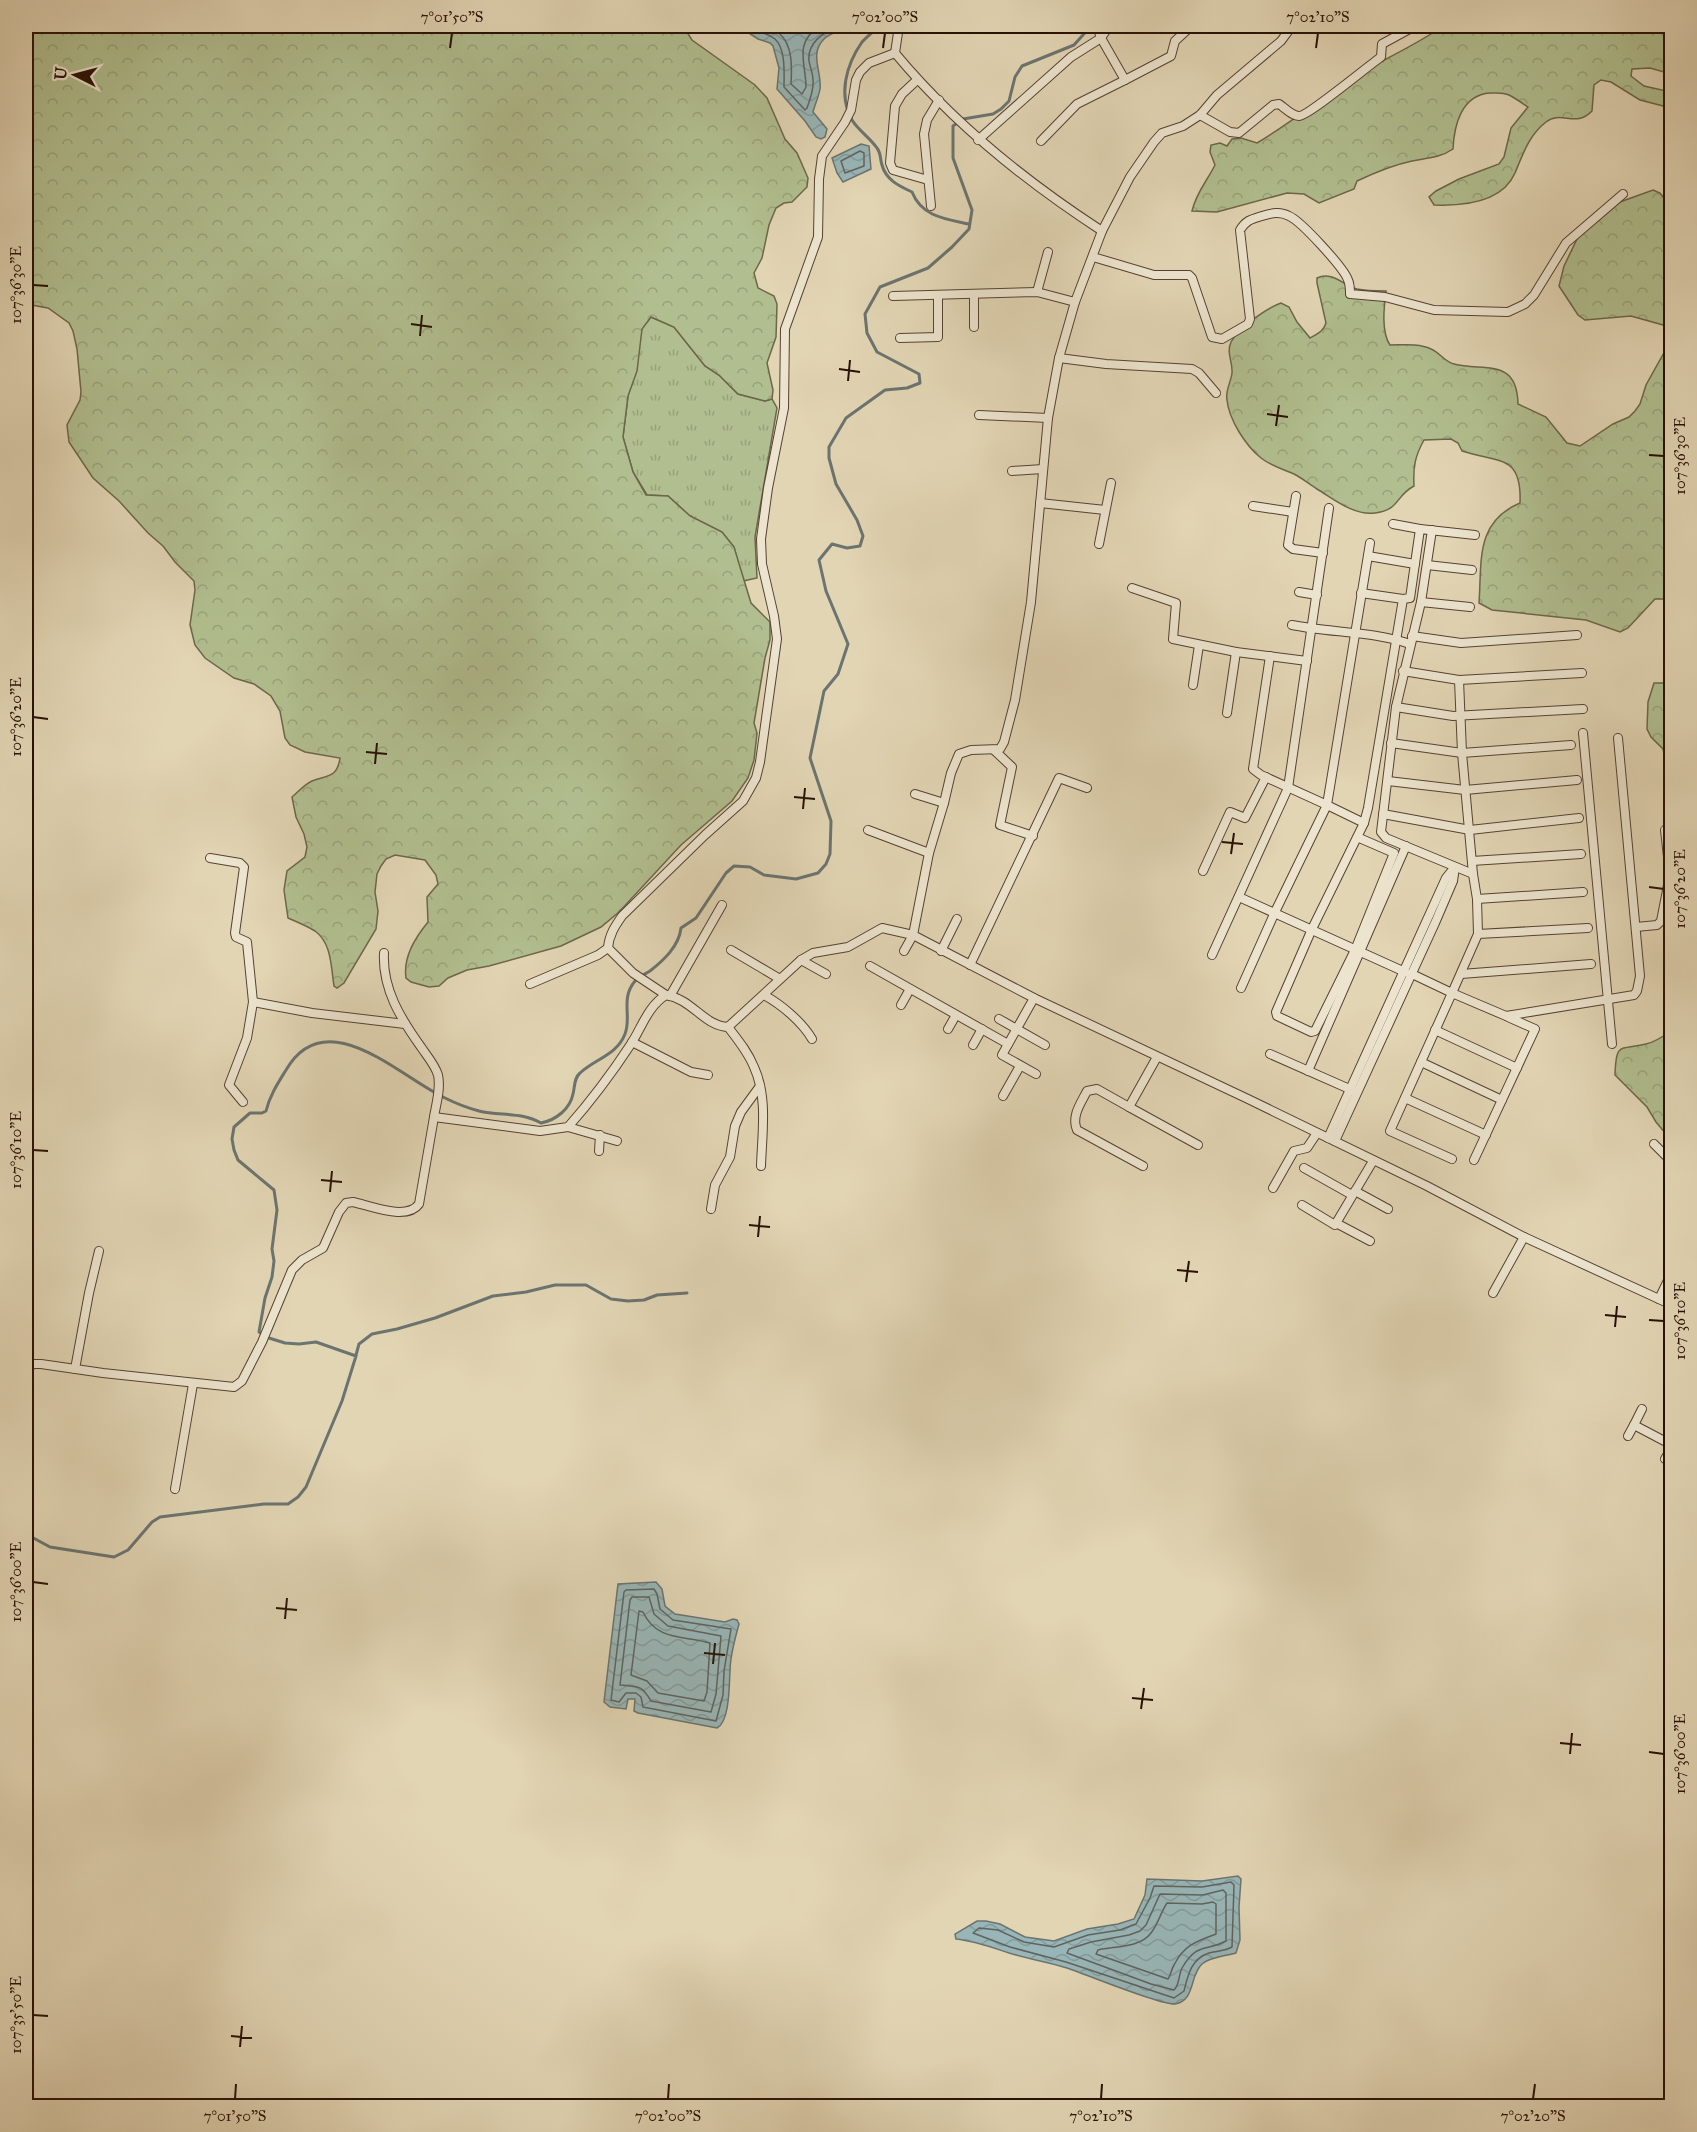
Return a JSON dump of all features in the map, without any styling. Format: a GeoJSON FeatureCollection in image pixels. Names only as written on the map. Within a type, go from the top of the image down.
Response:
{"type":"FeatureCollection","features":[{"type":"Feature","properties":{"kind":"street"},"geometry":{"type":"LineString","coordinates":[[899,26],[895,53],[917,80],[978,140],[1045,194],[1101,231]]}},
{"type":"Feature","properties":{"kind":"street"},"geometry":{"type":"LineString","coordinates":[[1097,26],[1101,38],[1125,80]]}},
{"type":"Feature","properties":{"kind":"street"},"geometry":{"type":"LineString","coordinates":[[978,140],[1071,57],[1101,38],[1109,26]]}},
{"type":"Feature","properties":{"kind":"street"},"geometry":{"type":"LineString","coordinates":[[1041,141],[1077,104],[1171,56],[1175,41],[1187,30],[1181,26]]}},
{"type":"Feature","properties":{"kind":"street"},"geometry":{"type":"LineString","coordinates":[[904,951],[913,935],[929,852],[951,773],[959,754],[971,750],[1000,749],[1004,742],[1015,700],[1031,602],[1048,418],[1059,358],[1075,302],[1101,231],[1130,177],[1162,133],[1183,126],[1200,115],[1217,95],[1281,41],[1292,26]]}},
{"type":"Feature","properties":{"kind":"street"},"geometry":{"type":"LineString","coordinates":[[1200,115],[1230,132],[1239,133],[1273,105],[1279,104],[1294,115],[1303,116],[1381,57],[1382,44],[1415,26]]}},
{"type":"Feature","properties":{"kind":"street"},"geometry":{"type":"LineString","coordinates":[[761,1166],[763,1106],[760,1086],[754,1066],[728,1027],[716,1024],[685,1001],[668,995],[633,973],[608,948],[608,940],[622,916],[743,801],[756,778],[777,639],[760,552],[768,488],[784,408],[785,329],[818,237],[819,178],[822,156],[851,110],[856,80],[864,67],[895,53]]}},
{"type":"Feature","properties":{"kind":"street"},"geometry":{"type":"LineString","coordinates":[[917,80],[902,94],[895,106],[890,163],[893,170],[928,180]]}},
{"type":"Feature","properties":{"kind":"street"},"geometry":{"type":"LineString","coordinates":[[931,206],[924,134],[927,120],[939,100]]}},
{"type":"Feature","properties":{"kind":"street"},"geometry":{"type":"LineString","coordinates":[[1093,257],[1154,275],[1189,276],[1192,278],[1212,337],[1218,340],[1248,324],[1251,319],[1240,230],[1250,219],[1281,213],[1294,218],[1321,244],[1348,278],[1350,294],[1385,297],[1434,310],[1508,312],[1525,304],[1534,295],[1566,243],[1623,194]]}},
{"type":"Feature","properties":{"kind":"street"},"geometry":{"type":"LineString","coordinates":[[1038,292],[1048,252]]}},
{"type":"Feature","properties":{"kind":"street"},"geometry":{"type":"LineString","coordinates":[[893,296],[1038,292],[1075,302]]}},
{"type":"Feature","properties":{"kind":"street"},"geometry":{"type":"LineString","coordinates":[[974,327],[975,294]]}},
{"type":"Feature","properties":{"kind":"street"},"geometry":{"type":"LineString","coordinates":[[900,338],[938,337],[938,295]]}},
{"type":"Feature","properties":{"kind":"street"},"geometry":{"type":"LineString","coordinates":[[1059,358],[1106,364],[1192,369],[1199,372],[1216,393]]}},
{"type":"Feature","properties":{"kind":"street"},"geometry":{"type":"LineString","coordinates":[[979,415],[1048,418]]}},
{"type":"Feature","properties":{"kind":"street"},"geometry":{"type":"LineString","coordinates":[[1012,471],[1043,469]]}},
{"type":"Feature","properties":{"kind":"street"},"geometry":{"type":"LineString","coordinates":[[1099,544],[1111,483]]}},
{"type":"Feature","properties":{"kind":"street"},"geometry":{"type":"LineString","coordinates":[[1296,495],[1287,543],[1289,547],[1323,553]]}},
{"type":"Feature","properties":{"kind":"street"},"geometry":{"type":"LineString","coordinates":[[1040,503],[1105,510]]}},
{"type":"Feature","properties":{"kind":"street"},"geometry":{"type":"LineString","coordinates":[[1253,506],[1293,512]]}},
{"type":"Feature","properties":{"kind":"street"},"geometry":{"type":"LineString","coordinates":[[1212,955],[1288,788],[1329,508]]}},
{"type":"Feature","properties":{"kind":"street"},"geometry":{"type":"LineString","coordinates":[[1393,524],[1474,535]]}},
{"type":"Feature","properties":{"kind":"street"},"geometry":{"type":"LineString","coordinates":[[1361,593],[1410,598],[1420,529]]}},
{"type":"Feature","properties":{"kind":"street"},"geometry":{"type":"LineString","coordinates":[[1432,530],[1420,602],[1396,707],[1381,832],[1386,838],[1473,874]]}},
{"type":"Feature","properties":{"kind":"street"},"geometry":{"type":"LineString","coordinates":[[1241,988],[1327,805],[1370,543]]}},
{"type":"Feature","properties":{"kind":"street"},"geometry":{"type":"LineString","coordinates":[[1368,556],[1415,564]]}},
{"type":"Feature","properties":{"kind":"street"},"geometry":{"type":"LineString","coordinates":[[1427,565],[1472,570]]}},
{"type":"Feature","properties":{"kind":"street"},"geometry":{"type":"LineString","coordinates":[[1132,588],[1176,603],[1173,639],[1236,652],[1307,661]]}},
{"type":"Feature","properties":{"kind":"street"},"geometry":{"type":"LineString","coordinates":[[1299,592],[1317,595]]}},
{"type":"Feature","properties":{"kind":"street"},"geometry":{"type":"LineString","coordinates":[[1403,599],[1372,789],[1364,823],[1312,929],[1276,1012],[1277,1016],[1311,1032],[1315,1031],[1357,951],[1406,846]]}},
{"type":"Feature","properties":{"kind":"street"},"geometry":{"type":"LineString","coordinates":[[1420,602],[1470,607]]}},
{"type":"Feature","properties":{"kind":"street"},"geometry":{"type":"LineString","coordinates":[[1292,625],[1312,629],[1355,631],[1397,639],[1461,643],[1577,635]]}},
{"type":"Feature","properties":{"kind":"street"},"geometry":{"type":"LineString","coordinates":[[1193,685],[1199,645]]}},
{"type":"Feature","properties":{"kind":"street"},"geometry":{"type":"LineString","coordinates":[[1227,712],[1236,652]]}},
{"type":"Feature","properties":{"kind":"street"},"geometry":{"type":"LineString","coordinates":[[1270,656],[1253,768],[1288,788],[1364,823]]}},
{"type":"Feature","properties":{"kind":"street"},"geometry":{"type":"LineString","coordinates":[[1403,671],[1459,680],[1582,673]]}},
{"type":"Feature","properties":{"kind":"street"},"geometry":{"type":"LineString","coordinates":[[1452,1160],[1390,1131],[1478,934],[1477,899],[1462,753],[1459,680]]}},
{"type":"Feature","properties":{"kind":"street"},"geometry":{"type":"LineString","coordinates":[[1396,707],[1460,716],[1582,709]]}},
{"type":"Feature","properties":{"kind":"street"},"geometry":{"type":"LineString","coordinates":[[1583,733],[1612,1044]]}},
{"type":"Feature","properties":{"kind":"street"},"geometry":{"type":"LineString","coordinates":[[1506,1016],[1634,995],[1637,991],[1640,976],[1618,738]]}},
{"type":"Feature","properties":{"kind":"street"},"geometry":{"type":"LineString","coordinates":[[1391,743],[1462,753],[1571,745]]}},
{"type":"Feature","properties":{"kind":"street"},"geometry":{"type":"LineString","coordinates":[[994,750],[1012,767],[1000,825],[1033,836]]}},
{"type":"Feature","properties":{"kind":"street"},"geometry":{"type":"LineString","coordinates":[[1203,871],[1230,812],[1245,818],[1266,777]]}},
{"type":"Feature","properties":{"kind":"street"},"geometry":{"type":"LineString","coordinates":[[970,965],[1059,778],[1087,788]]}},
{"type":"Feature","properties":{"kind":"street"},"geometry":{"type":"LineString","coordinates":[[1388,782],[1466,790],[1577,780]]}},
{"type":"Feature","properties":{"kind":"street"},"geometry":{"type":"LineString","coordinates":[[915,794],[944,803]]}},
{"type":"Feature","properties":{"kind":"street"},"geometry":{"type":"LineString","coordinates":[[1383,814],[1470,830],[1579,818]]}},
{"type":"Feature","properties":{"kind":"street"},"geometry":{"type":"LineString","coordinates":[[868,830],[929,852]]}},
{"type":"Feature","properties":{"kind":"street"},"geometry":{"type":"LineString","coordinates":[[1636,927],[1657,925],[1661,921],[1670,875],[1665,830]]}},
{"type":"Feature","properties":{"kind":"street"},"geometry":{"type":"LineString","coordinates":[[1308,1071],[1394,853],[1358,837]]}},
{"type":"Feature","properties":{"kind":"street"},"geometry":{"type":"LineString","coordinates":[[1472,861],[1581,854]]}},
{"type":"Feature","properties":{"kind":"street"},"geometry":{"type":"LineString","coordinates":[[210,858],[240,863],[244,867],[235,933],[236,937],[247,942],[253,1002],[247,1038],[229,1083],[243,1102]]}},
{"type":"Feature","properties":{"kind":"street"},"geometry":{"type":"LineString","coordinates":[[1332,1140],[1431,922],[1446,878],[1455,867]]}},
{"type":"Feature","properties":{"kind":"street"},"geometry":{"type":"LineString","coordinates":[[1477,899],[1583,892]]}},
{"type":"Feature","properties":{"kind":"street"},"geometry":{"type":"LineString","coordinates":[[1239,897],[1535,1029],[1474,1160]]}},
{"type":"Feature","properties":{"kind":"street"},"geometry":{"type":"LineString","coordinates":[[568,1127],[594,1097],[632,1042],[653,1005],[668,995],[722,905]]}},
{"type":"Feature","properties":{"kind":"street"},"geometry":{"type":"LineString","coordinates":[[941,951],[957,919]]}},
{"type":"Feature","properties":{"kind":"street"},"geometry":{"type":"LineString","coordinates":[[728,1027],[801,960],[813,953],[848,947],[882,928],[913,935],[1034,998],[1427,1186],[1524,1238],[1671,1305]]}},
{"type":"Feature","properties":{"kind":"street"},"geometry":{"type":"LineString","coordinates":[[1478,934],[1588,928]]}},
{"type":"Feature","properties":{"kind":"street"},"geometry":{"type":"LineString","coordinates":[[530,984],[598,955],[608,948]]}},
{"type":"Feature","properties":{"kind":"street"},"geometry":{"type":"LineString","coordinates":[[731,950],[780,979]]}},
{"type":"Feature","properties":{"kind":"street"},"geometry":{"type":"LineString","coordinates":[[26,1368],[41,1364],[226,1388],[239,1384],[262,1342],[292,1270],[302,1260],[323,1248],[339,1212],[346,1203],[353,1202],[400,1213],[410,1213],[415,1210],[419,1204],[439,1089],[438,1076],[434,1065],[405,1024],[385,982],[384,953]]}},
{"type":"Feature","properties":{"kind":"street"},"geometry":{"type":"LineString","coordinates":[[801,960],[826,974]]}},
{"type":"Feature","properties":{"kind":"street"},"geometry":{"type":"LineString","coordinates":[[1461,974],[1592,964]]}},
{"type":"Feature","properties":{"kind":"street"},"geometry":{"type":"LineString","coordinates":[[870,966],[1008,1044]]}},
{"type":"Feature","properties":{"kind":"street"},"geometry":{"type":"LineString","coordinates":[[901,1005],[910,989]]}},
{"type":"Feature","properties":{"kind":"street"},"geometry":{"type":"LineString","coordinates":[[764,995],[795,1019],[812,1039]]}},
{"type":"Feature","properties":{"kind":"street"},"geometry":{"type":"LineString","coordinates":[[1034,998],[1002,1055],[1036,1074]]}},
{"type":"Feature","properties":{"kind":"street"},"geometry":{"type":"LineString","coordinates":[[253,1002],[312,1013],[405,1024]]}},
{"type":"Feature","properties":{"kind":"street"},"geometry":{"type":"LineString","coordinates":[[948,1029],[956,1015]]}},
{"type":"Feature","properties":{"kind":"street"},"geometry":{"type":"LineString","coordinates":[[999,1019],[1045,1045]]}},
{"type":"Feature","properties":{"kind":"street"},"geometry":{"type":"LineString","coordinates":[[973,1045],[982,1029]]}},
{"type":"Feature","properties":{"kind":"street"},"geometry":{"type":"LineString","coordinates":[[1435,1030],[1517,1068]]}},
{"type":"Feature","properties":{"kind":"street"},"geometry":{"type":"LineString","coordinates":[[632,1042],[691,1072],[708,1075]]}},
{"type":"Feature","properties":{"kind":"street"},"geometry":{"type":"LineString","coordinates":[[1270,1054],[1354,1091]]}},
{"type":"Feature","properties":{"kind":"street"},"geometry":{"type":"LineString","coordinates":[[1129,1107],[1157,1057]]}},
{"type":"Feature","properties":{"kind":"street"},"geometry":{"type":"LineString","coordinates":[[1421,1062],[1502,1100]]}},
{"type":"Feature","properties":{"kind":"street"},"geometry":{"type":"LineString","coordinates":[[1004,1096],[1020,1066]]}},
{"type":"Feature","properties":{"kind":"street"},"geometry":{"type":"LineString","coordinates":[[711,1209],[715,1185],[730,1157],[735,1126],[741,1112],[760,1086]]}},
{"type":"Feature","properties":{"kind":"street"},"geometry":{"type":"LineString","coordinates":[[1143,1166],[1077,1130],[1074,1119],[1087,1091],[1097,1089],[1198,1145]]}},
{"type":"Feature","properties":{"kind":"street"},"geometry":{"type":"LineString","coordinates":[[1406,1098],[1486,1136]]}},
{"type":"Feature","properties":{"kind":"street"},"geometry":{"type":"LineString","coordinates":[[434,1117],[540,1131],[568,1127],[617,1141]]}},
{"type":"Feature","properties":{"kind":"street"},"geometry":{"type":"LineString","coordinates":[[1273,1188],[1294,1151],[1307,1148],[1317,1132]]}},
{"type":"Feature","properties":{"kind":"street"},"geometry":{"type":"LineString","coordinates":[[599,1151],[600,1135]]}},
{"type":"Feature","properties":{"kind":"street"},"geometry":{"type":"LineString","coordinates":[[1654,1144],[1671,1162]]}},
{"type":"Feature","properties":{"kind":"street"},"geometry":{"type":"LineString","coordinates":[[1302,1205],[1335,1225],[1372,1161]]}},
{"type":"Feature","properties":{"kind":"street"},"geometry":{"type":"LineString","coordinates":[[1304,1168],[1388,1209]]}},
{"type":"Feature","properties":{"kind":"street"},"geometry":{"type":"LineString","coordinates":[[1336,1222],[1370,1241]]}},
{"type":"Feature","properties":{"kind":"street"},"geometry":{"type":"LineString","coordinates":[[1493,1293],[1524,1238]]}},
{"type":"Feature","properties":{"kind":"street"},"geometry":{"type":"LineString","coordinates":[[75,1369],[99,1251]]}},
{"type":"Feature","properties":{"kind":"street"},"geometry":{"type":"LineString","coordinates":[[1659,1299],[1671,1272]]}},
{"type":"Feature","properties":{"kind":"street"},"geometry":{"type":"LineString","coordinates":[[175,1489],[193,1384]]}},
{"type":"Feature","properties":{"kind":"street"},"geometry":{"type":"LineString","coordinates":[[1628,1436],[1642,1409]]}},
{"type":"Feature","properties":{"kind":"street"},"geometry":{"type":"LineString","coordinates":[[1634,1425],[1671,1446],[1665,1460]]}},
{"type":"Feature","properties":{"kind":"green space"},"geometry":{"type":"Polygon","coordinates":[[[26,26],[683,26],[692,40],[755,85],[767,98],[785,139],[797,153],[808,178],[807,187],[792,202],[784,203],[776,208],[769,225],[762,258],[754,273],[758,288],[774,296],[777,304],[776,337],[767,363],[773,390],[772,399],[765,401],[738,394],[719,375],[705,366],[674,327],[651,317],[642,329],[637,371],[628,396],[623,437],[633,472],[646,495],[668,496],[690,516],[722,532],[734,547],[751,603],[770,622],[770,640],[754,723],[757,733],[754,760],[748,778],[732,801],[681,845],[619,912],[601,927],[561,946],[467,970],[448,978],[439,986],[429,987],[411,982],[406,978],[408,955],[428,922],[427,897],[438,884],[436,875],[425,860],[395,855],[386,859],[377,874],[376,929],[344,983],[337,988],[334,986],[328,949],[321,936],[312,929],[288,918],[284,890],[287,871],[305,857],[307,847],[296,817],[292,797],[309,782],[334,772],[340,758],[305,752],[290,745],[285,738],[280,711],[271,696],[254,684],[234,678],[205,658],[195,645],[190,625],[195,590],[194,581],[119,501],[93,478],[69,442],[67,425],[80,400],[81,392],[73,331],[69,323],[48,308],[26,304],[26,26]]]}},
{"type":"Feature","properties":{"kind":"green space"},"geometry":{"type":"Polygon","coordinates":[[[1443,26],[1671,26],[1671,74],[1650,68],[1632,69],[1631,76],[1644,86],[1671,92],[1671,108],[1640,100],[1611,82],[1601,80],[1594,85],[1592,111],[1580,118],[1552,119],[1540,127],[1527,145],[1509,183],[1501,191],[1480,201],[1457,205],[1434,205],[1429,197],[1436,191],[1459,179],[1499,164],[1504,157],[1511,128],[1528,107],[1504,93],[1480,95],[1472,99],[1461,113],[1455,131],[1453,149],[1443,154],[1384,169],[1357,181],[1354,189],[1319,203],[1304,194],[1287,193],[1217,212],[1192,211],[1215,165],[1210,152],[1211,145],[1220,143],[1227,146],[1232,139],[1241,138],[1257,143],[1354,77],[1443,26]]]}},
{"type":"Feature","properties":{"kind":"green space"},"geometry":{"type":"Polygon","coordinates":[[[1653,190],[1660,193],[1672,207],[1671,599],[1655,599],[1628,628],[1620,632],[1586,620],[1492,610],[1479,603],[1481,558],[1488,532],[1505,511],[1520,503],[1517,476],[1506,463],[1462,451],[1458,443],[1451,439],[1424,440],[1415,462],[1414,486],[1389,509],[1367,513],[1344,506],[1297,476],[1265,461],[1255,453],[1239,432],[1228,408],[1227,397],[1232,373],[1229,350],[1231,342],[1253,319],[1281,303],[1289,307],[1310,338],[1318,334],[1326,323],[1317,278],[1328,276],[1357,289],[1386,291],[1384,326],[1390,345],[1426,347],[1454,364],[1497,369],[1505,373],[1512,379],[1518,404],[1546,417],[1567,443],[1580,446],[1613,424],[1629,417],[1635,411],[1666,349],[1669,332],[1663,325],[1631,316],[1585,320],[1578,315],[1559,286],[1564,266],[1578,237],[1620,202],[1653,190]]]}},
{"type":"Feature","properties":{"kind":"green space"},"geometry":{"type":"Polygon","coordinates":[[[651,317],[674,327],[705,366],[719,375],[738,394],[765,401],[772,399],[777,408],[755,537],[757,578],[743,581],[734,547],[722,532],[690,516],[668,496],[647,495],[633,472],[623,437],[628,396],[642,328],[651,317]]]}},
{"type":"Feature","properties":{"kind":"green space"},"geometry":{"type":"Polygon","coordinates":[[[1654,683],[1671,686],[1671,781],[1663,749],[1651,737],[1647,729],[1648,702],[1654,683]]]}},
{"type":"Feature","properties":{"kind":"green space"},"geometry":{"type":"Polygon","coordinates":[[[1671,1031],[1671,1140],[1647,1107],[1615,1075],[1616,1057],[1621,1049],[1649,1043],[1671,1031]]]}},
{"type":"Feature","properties":{"kind":"water"},"geometry":{"type":"Polygon","coordinates":[[[743,26],[849,26],[824,39],[817,51],[820,89],[813,112],[827,129],[825,137],[821,139],[816,137],[777,89],[779,68],[773,46],[744,30],[743,26]]]}},
{"type":"Feature","properties":{"kind":"water"},"geometry":{"type":"Polygon","coordinates":[[[861,144],[869,146],[871,169],[843,182],[832,158],[861,144]]]}},
{"type":"Feature","properties":{"kind":"water"},"geometry":{"type":"Polygon","coordinates":[[[656,1582],[662,1589],[665,1606],[675,1614],[725,1622],[733,1619],[739,1624],[731,1659],[727,1711],[717,1728],[638,1713],[634,1711],[635,1699],[628,1699],[626,1709],[610,1707],[604,1702],[618,1584],[656,1582]]]}},
{"type":"Feature","properties":{"kind":"water"},"geometry":{"type":"Polygon","coordinates":[[[1238,1876],[1241,1879],[1240,1940],[1236,1953],[1214,1958],[1202,1964],[1186,1998],[1175,2004],[1140,1995],[1067,1968],[956,1939],[955,1934],[977,1921],[986,1921],[1000,1924],[1025,1937],[1054,1941],[1087,1929],[1134,1919],[1145,1895],[1147,1879],[1202,1881],[1238,1876]]]}},
{"type":"Feature","properties":{"kind":"waterway"},"geometry":{"type":"LineString","coordinates":[[878,26],[862,42],[848,70],[845,100],[852,120],[878,150],[884,170],[890,179],[912,192],[916,200],[928,212],[969,224]]}},
{"type":"Feature","properties":{"kind":"waterway"},"geometry":{"type":"LineString","coordinates":[[26,1534],[50,1547],[114,1557],[128,1550],[152,1522],[160,1517],[264,1504],[288,1504],[306,1487],[342,1401],[356,1356],[316,1342],[285,1343],[259,1332],[265,1298],[272,1277],[274,1261],[272,1249],[277,1210],[274,1190],[238,1160],[232,1139],[234,1127],[250,1113],[266,1111],[280,1080],[302,1051],[321,1042],[342,1043],[364,1050],[427,1088],[462,1105],[479,1111],[526,1117],[541,1123],[547,1122],[562,1113],[569,1104],[578,1075],[617,1047],[627,1027],[628,994],[636,980],[655,967],[670,952],[680,935],[681,928],[696,918],[726,873],[734,866],[750,867],[764,875],[796,879],[818,873],[826,864],[830,854],[831,821],[810,758],[824,691],[838,674],[848,644],[826,591],[819,560],[832,544],[847,548],[860,546],[863,536],[857,520],[836,484],[829,458],[829,447],[846,418],[885,390],[907,388],[920,383],[919,374],[877,352],[867,333],[865,314],[880,287],[928,268],[969,229],[972,210],[953,158],[953,126],[963,119],[993,114],[1001,109],[1009,101],[1015,77],[1022,66],[1074,45],[1091,26]]}},
{"type":"Feature","properties":{"kind":"waterway"},"geometry":{"type":"LineString","coordinates":[[356,1355],[359,1344],[372,1334],[435,1318],[493,1296],[526,1292],[555,1285],[586,1285],[611,1299],[628,1301],[644,1300],[657,1295],[687,1293]]}}]}
